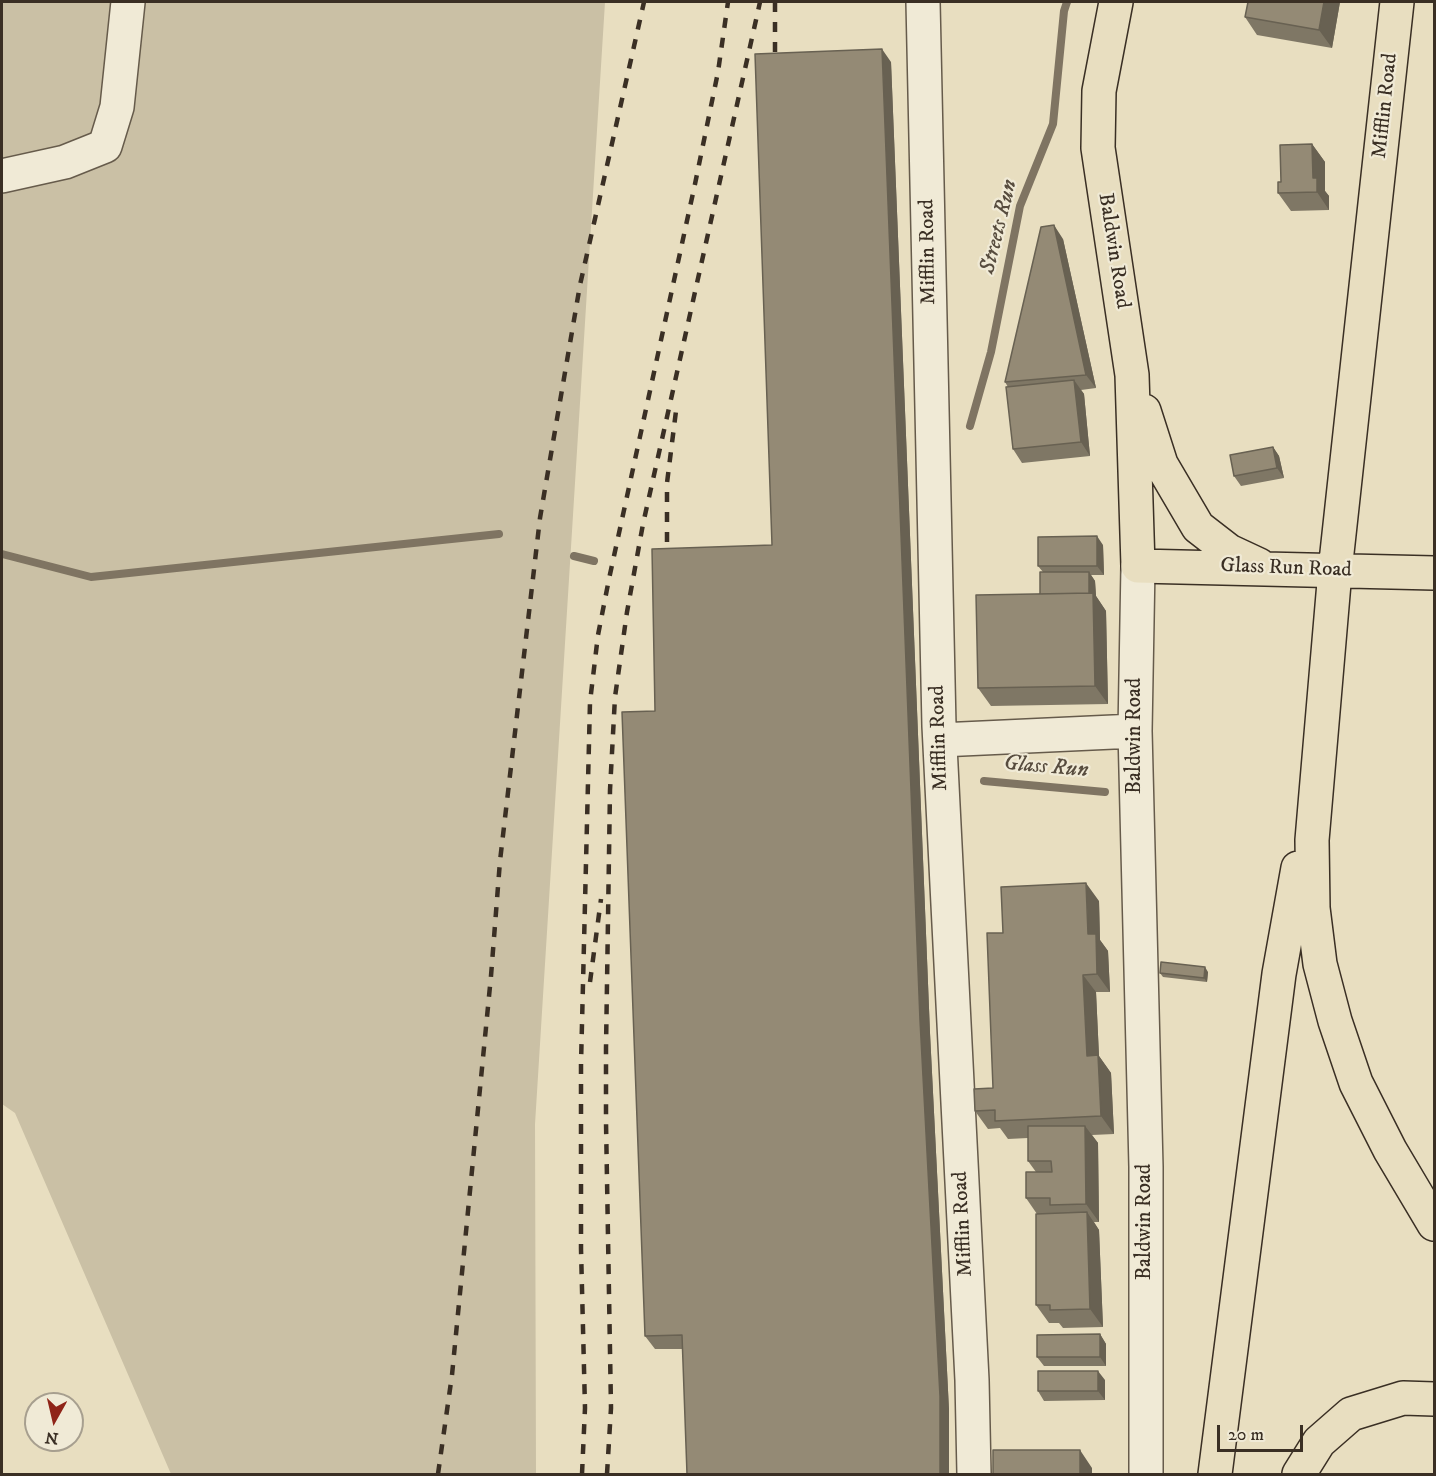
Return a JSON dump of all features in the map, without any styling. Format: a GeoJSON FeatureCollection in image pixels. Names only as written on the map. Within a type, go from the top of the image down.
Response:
{"type":"FeatureCollection","features":[{"type":"Feature","properties":{"kind":"main road","name":"Baldwin Road"},"geometry":{"type":"LineString","coordinates":[[1116,2],[1099,91],[1098,148],[1132,375],[1138,566]]}},
{"type":"Feature","properties":{"kind":"main road","name":"Mifflin Road"},"geometry":{"type":"LineString","coordinates":[[1319,748],[1335,571],[1397,2]]}},
{"type":"Feature","properties":{"kind":"main road"},"geometry":{"type":"LineString","coordinates":[[1132,375],[1161,464],[1198,527],[1228,551],[1266,568]]}},
{"type":"Feature","properties":{"kind":"main road","name":"Glass Run Road"},"geometry":{"type":"LineString","coordinates":[[1138,566],[1434,573]]}},
{"type":"Feature","properties":{"kind":"main road"},"geometry":{"type":"LineString","coordinates":[[1319,748],[1312,840],[1313,908],[1320,964],[1335,1021],[1356,1083],[1390,1150],[1434,1224]]}},
{"type":"Feature","properties":{"kind":"main road"},"geometry":{"type":"LineString","coordinates":[[1215,1474],[1279,974],[1319,748]]}},
{"type":"Feature","properties":{"kind":"main road"},"geometry":{"type":"LineString","coordinates":[[1299,1474],[1319,1442],[1352,1414],[1403,1398],[1434,1399]]}},
{"type":"Feature","properties":{"kind":"street"},"geometry":{"type":"LineString","coordinates":[[2,176],[65,162],[105,146],[117,107],[128,2]]}},
{"type":"Feature","properties":{"kind":"street","name":"Mifflin Road"},"geometry":{"type":"LineString","coordinates":[[923,2],[940,741],[972,1380],[974,1474]]}},
{"type":"Feature","properties":{"kind":"street","name":"Baldwin Road"},"geometry":{"type":"LineString","coordinates":[[1138,566],[1135,731],[1146,1167],[1146,1474]]}},
{"type":"Feature","properties":{"kind":"street"},"geometry":{"type":"LineString","coordinates":[[940,741],[1135,731]]}},
{"type":"Feature","properties":{"kind":"shaded area"},"geometry":{"type":"Polygon","coordinates":[[[2,2],[605,2],[535,1124],[536,1474],[171,1474],[15,1113],[2,1104],[2,2]]]}},
{"type":"Feature","properties":{"kind":"building"},"geometry":{"type":"Polygon","coordinates":[[[1248,2],[1324,2],[1319,30],[1245,17],[1248,2]]]}},
{"type":"Feature","properties":{"kind":"building"},"geometry":{"type":"Polygon","coordinates":[[[882,49],[920,1020],[940,1396],[940,1474],[687,1474],[682,1335],[645,1336],[622,712],[655,711],[652,549],[772,545],[755,54],[882,49]]]}},
{"type":"Feature","properties":{"kind":"building"},"geometry":{"type":"Polygon","coordinates":[[[1312,144],[1313,178],[1317,178],[1317,192],[1278,193],[1278,182],[1281,182],[1280,145],[1312,144]]]}},
{"type":"Feature","properties":{"kind":"building"},"geometry":{"type":"Polygon","coordinates":[[[1054,225],[1086,375],[1005,382],[1041,227],[1054,225]]]}},
{"type":"Feature","properties":{"kind":"building"},"geometry":{"type":"Polygon","coordinates":[[[1074,380],[1081,442],[1013,449],[1006,387],[1074,380]]]}},
{"type":"Feature","properties":{"kind":"building"},"geometry":{"type":"Polygon","coordinates":[[[1273,447],[1277,468],[1234,476],[1230,455],[1273,447]]]}},
{"type":"Feature","properties":{"kind":"building"},"geometry":{"type":"Polygon","coordinates":[[[1097,536],[1097,566],[1038,566],[1038,537],[1097,536]]]}},
{"type":"Feature","properties":{"kind":"building"},"geometry":{"type":"Polygon","coordinates":[[[1040,572],[1089,572],[1089,593],[1040,594],[1040,572]]]}},
{"type":"Feature","properties":{"kind":"building"},"geometry":{"type":"Polygon","coordinates":[[[1093,593],[1095,686],[978,688],[976,595],[1093,593]]]}},
{"type":"Feature","properties":{"kind":"building"},"geometry":{"type":"Polygon","coordinates":[[[1086,883],[1088,934],[1096,934],[1097,974],[1083,975],[1087,1056],[1098,1055],[1101,1116],[995,1121],[995,1110],[975,1111],[974,1089],[993,1088],[987,933],[1003,933],[1001,887],[1086,883]]]}},
{"type":"Feature","properties":{"kind":"building"},"geometry":{"type":"Polygon","coordinates":[[[1161,962],[1205,967],[1204,978],[1160,973],[1161,962]]]}},
{"type":"Feature","properties":{"kind":"building"},"geometry":{"type":"Polygon","coordinates":[[[1028,1126],[1085,1126],[1086,1204],[1050,1205],[1050,1198],[1026,1198],[1026,1172],[1052,1172],[1051,1161],[1028,1161],[1028,1126]]]}},
{"type":"Feature","properties":{"kind":"building"},"geometry":{"type":"Polygon","coordinates":[[[1087,1212],[1090,1309],[1050,1310],[1050,1305],[1036,1305],[1036,1214],[1087,1212]]]}},
{"type":"Feature","properties":{"kind":"building"},"geometry":{"type":"Polygon","coordinates":[[[1100,1334],[1100,1357],[1037,1357],[1037,1335],[1100,1334]]]}},
{"type":"Feature","properties":{"kind":"building"},"geometry":{"type":"Polygon","coordinates":[[[1038,1371],[1098,1371],[1098,1391],[1038,1391],[1038,1371]]]}},
{"type":"Feature","properties":{"kind":"building"},"geometry":{"type":"Polygon","coordinates":[[[993,1450],[1080,1450],[1080,1474],[993,1474],[993,1450]]]}},
{"type":"Feature","properties":{"kind":"waterway","name":"Streets Run"},"geometry":{"type":"LineString","coordinates":[[970,426],[991,352],[1020,206],[1053,124],[1064,11],[1067,2]]}},
{"type":"Feature","properties":{"kind":"waterway"},"geometry":{"type":"LineString","coordinates":[[2,554],[91,577],[499,534]]}},
{"type":"Feature","properties":{"kind":"waterway"},"geometry":{"type":"LineString","coordinates":[[574,556],[594,561]]}},
{"type":"Feature","properties":{"kind":"waterway","name":"Glass Run"},"geometry":{"type":"LineString","coordinates":[[984,781],[1105,792]]}},
{"type":"Feature","properties":{"kind":"railway"},"geometry":{"type":"LineString","coordinates":[[438,1474],[452,1375],[500,861],[540,518],[580,285],[644,2]]}},
{"type":"Feature","properties":{"kind":"railway"},"geometry":{"type":"LineString","coordinates":[[582,1474],[585,1408],[581,1249],[581,1064],[590,702],[598,635],[609,579],[695,184],[718,72],[728,2]]}},
{"type":"Feature","properties":{"kind":"railway"},"geometry":{"type":"LineString","coordinates":[[607,1474],[611,1408],[606,1048],[610,790],[615,697],[643,524],[760,2]]}},
{"type":"Feature","properties":{"kind":"railway"},"geometry":{"type":"LineString","coordinates":[[775,2],[775,61]]}},
{"type":"Feature","properties":{"kind":"railway"},"geometry":{"type":"LineString","coordinates":[[667,562],[667,483],[676,411]]}},
{"type":"Feature","properties":{"kind":"railway"},"geometry":{"type":"LineString","coordinates":[[590,982],[601,899]]}}]}
